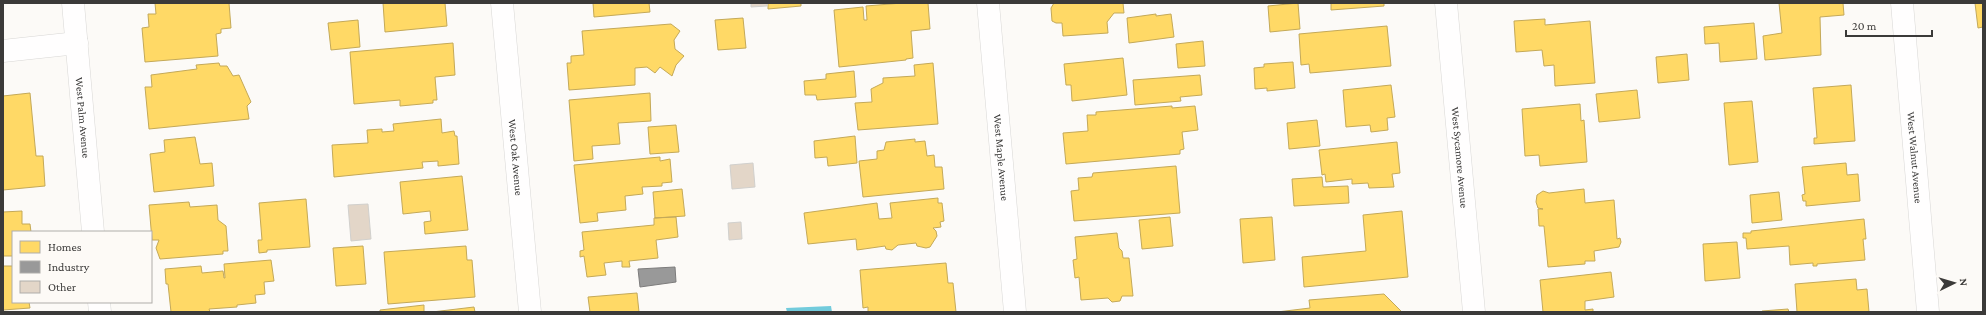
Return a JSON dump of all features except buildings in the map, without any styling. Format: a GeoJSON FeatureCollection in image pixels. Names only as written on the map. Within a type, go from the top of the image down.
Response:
{"type":"FeatureCollection","features":[{"type":"Feature","properties":{"kind":"street","name":"West Palm Avenue"},"geometry":{"type":"LineString","coordinates":[[73,3],[93,231]]}},
{"type":"Feature","properties":{"kind":"street","name":"West Oak Avenue"},"geometry":{"type":"LineString","coordinates":[[502,3],[530,312]]}},
{"type":"Feature","properties":{"kind":"street","name":"West Maple Avenue"},"geometry":{"type":"LineString","coordinates":[[988,3],[1016,312]]}},
{"type":"Feature","properties":{"kind":"street","name":"West Sycamore Avenue"},"geometry":{"type":"LineString","coordinates":[[1446,3],[1474,312]]}},
{"type":"Feature","properties":{"kind":"street","name":"West Walnut Avenue"},"geometry":{"type":"LineString","coordinates":[[1902,3],[1928,312]]}},
{"type":"Feature","properties":{"kind":"street"},"geometry":{"type":"LineString","coordinates":[[3,51],[77,43]]}},
{"type":"Feature","properties":{"kind":"water"},"geometry":{"type":"Polygon","coordinates":[[[831,306],[832,312],[787,312],[786,308],[831,306]]]}}]}
